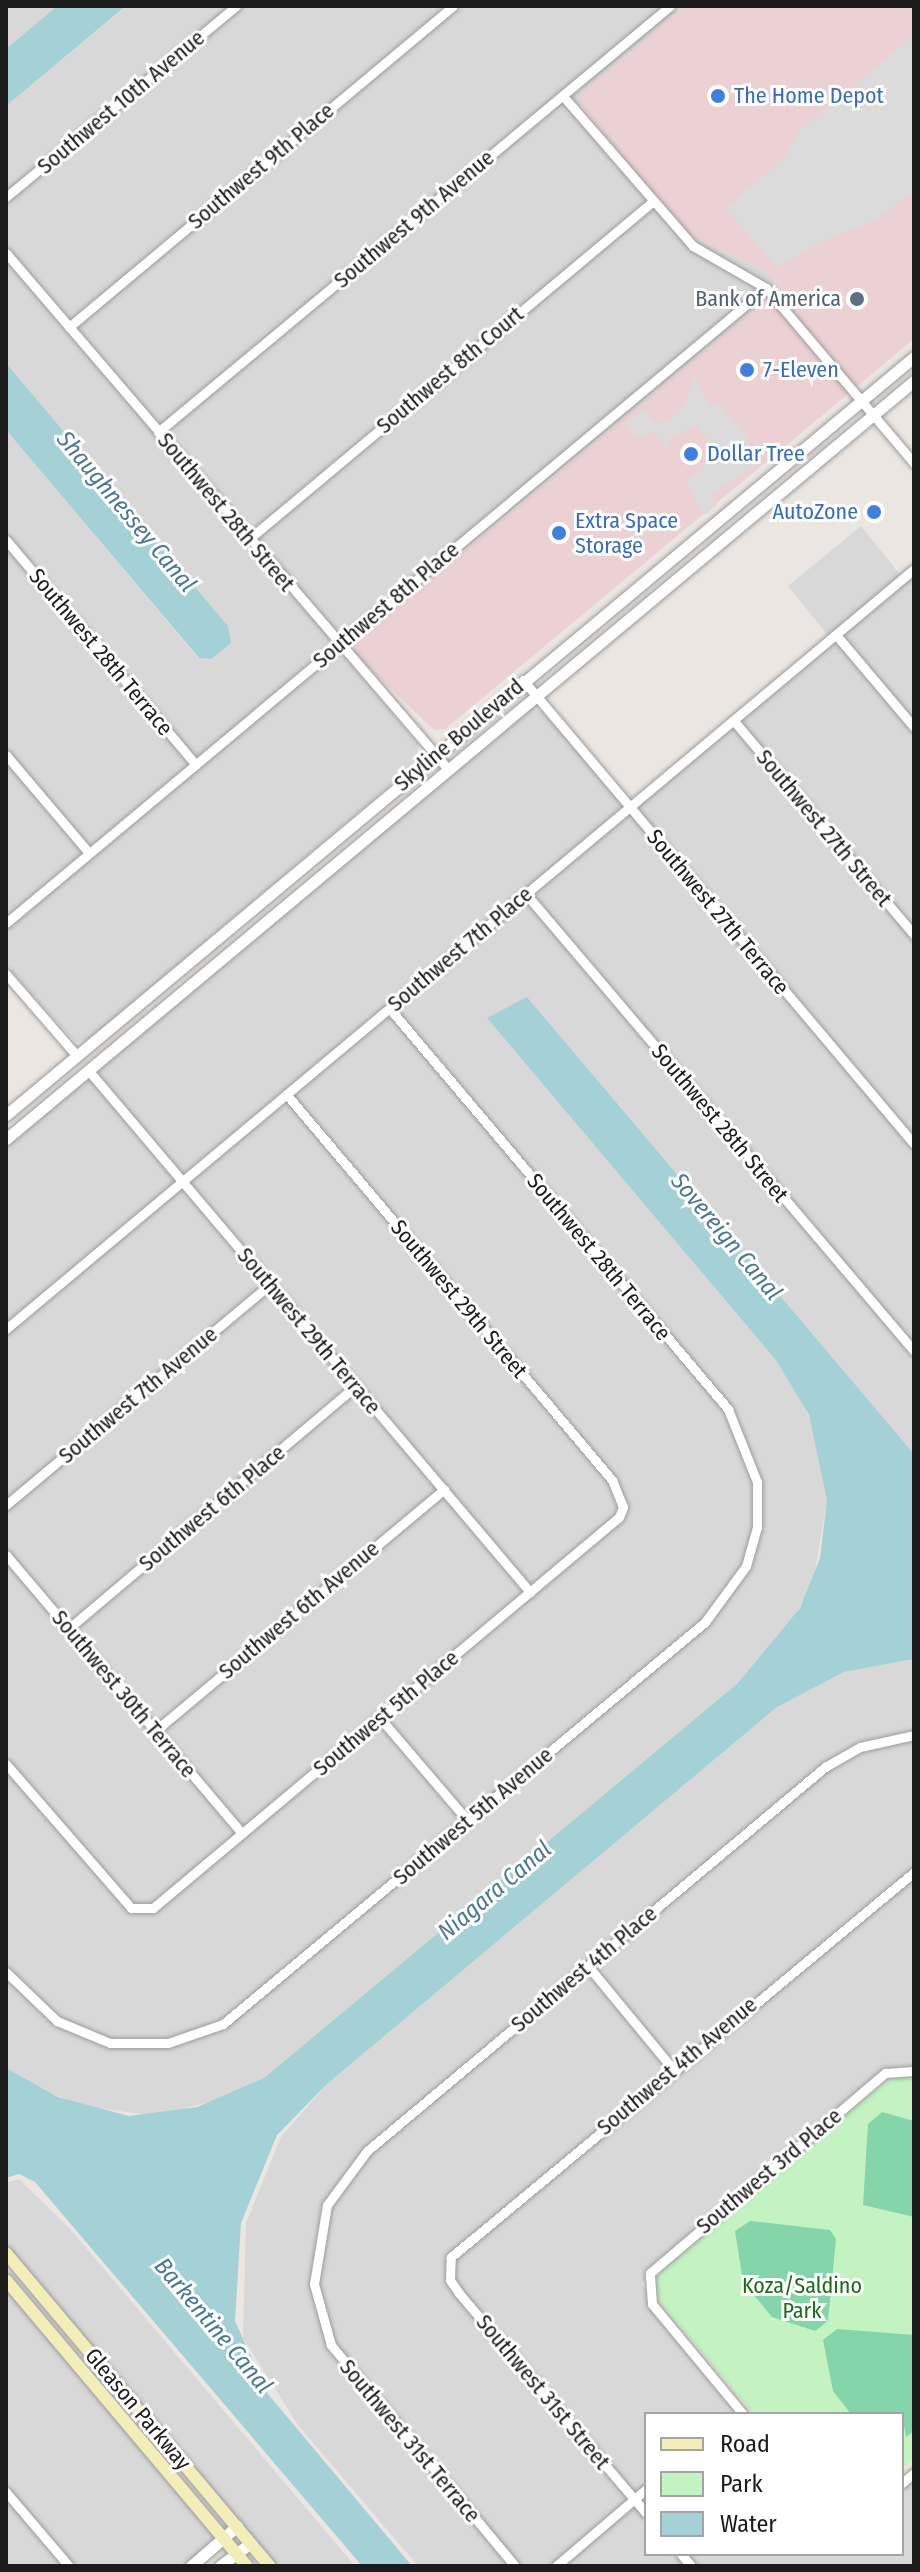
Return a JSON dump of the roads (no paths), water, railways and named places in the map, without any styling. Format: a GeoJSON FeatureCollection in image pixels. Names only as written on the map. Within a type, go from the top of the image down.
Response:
{"type":"FeatureCollection","features":[{"type":"Feature","properties":{"kind":"main road","name":"Gleason Parkway"},"geometry":{"type":"LineString","coordinates":[[9,2261],[270,2566]]}},
{"type":"Feature","properties":{"kind":"main road","name":"Gleason Parkway"},"geometry":{"type":"LineString","coordinates":[[6,2280],[247,2566]]}},
{"type":"Feature","properties":{"kind":"street","name":"Southwest 10th Avenue"},"geometry":{"type":"LineString","coordinates":[[6,197],[236,6]]}},
{"type":"Feature","properties":{"kind":"street","name":"Southwest 9th Place"},"geometry":{"type":"LineString","coordinates":[[69,327],[453,6]]}},
{"type":"Feature","properties":{"kind":"street","name":"Southwest 9th Avenue"},"geometry":{"type":"LineString","coordinates":[[158,432],[670,6]]}},
{"type":"Feature","properties":{"kind":"street"},"geometry":{"type":"LineString","coordinates":[[563,96],[693,246],[766,288],[914,463]]}},
{"type":"Feature","properties":{"kind":"street","name":"Southwest 8th Court"},"geometry":{"type":"LineString","coordinates":[[249,539],[652,202]]}},
{"type":"Feature","properties":{"kind":"street","name":"Southwest 28th Street"},"geometry":{"type":"LineString","coordinates":[[6,253],[448,769]]}},
{"type":"Feature","properties":{"kind":"street","name":"Southwest 8th Place"},"geometry":{"type":"LineString","coordinates":[[6,923],[766,288]]}},
{"type":"Feature","properties":{"kind":"street","name":"Skyline Boulevard"},"geometry":{"type":"LineString","coordinates":[[6,1115],[523,680],[914,357]]}},
{"type":"Feature","properties":{"kind":"street","name":"Skyline Boulevard"},"geometry":{"type":"LineString","coordinates":[[6,1139],[914,381]]}},
{"type":"Feature","properties":{"kind":"street","name":"Southwest 28th Terrace"},"geometry":{"type":"LineString","coordinates":[[6,540],[196,765]]}},
{"type":"Feature","properties":{"kind":"street","name":"Southwest 7th Place"},"geometry":{"type":"LineString","coordinates":[[6,1329],[914,569]]}},
{"type":"Feature","properties":{"kind":"street"},"geometry":{"type":"LineString","coordinates":[[837,636],[914,727]]}},
{"type":"Feature","properties":{"kind":"street","name":"Southwest 27th Terrace"},"geometry":{"type":"LineString","coordinates":[[523,680],[914,1144]]}},
{"type":"Feature","properties":{"kind":"street","name":"Southwest 27th Street"},"geometry":{"type":"LineString","coordinates":[[734,721],[914,935]]}},
{"type":"Feature","properties":{"kind":"street"},"geometry":{"type":"LineString","coordinates":[[6,755],[89,853]]}},
{"type":"Feature","properties":{"kind":"street","name":"Southwest 28th Street"},"geometry":{"type":"LineString","coordinates":[[526,894],[914,1351]]}},
{"type":"Feature","properties":{"kind":"street"},"geometry":{"type":"LineString","coordinates":[[6,974],[89,1071]]}},
{"type":"Feature","properties":{"kind":"street","name":"Southwest 28th Terrace"},"geometry":{"type":"LineString","coordinates":[[390,1009],[728,1409],[755,1469],[757,1527]]}},
{"type":"Feature","properties":{"kind":"street","name":"Southwest 29th Terrace"},"geometry":{"type":"LineString","coordinates":[[89,1071],[530,1592]]}},
{"type":"Feature","properties":{"kind":"street","name":"Southwest 29th Street"},"geometry":{"type":"LineString","coordinates":[[287,1095],[612,1480],[623,1507]]}},
{"type":"Feature","properties":{"kind":"street","name":"Southwest 7th Avenue"},"geometry":{"type":"LineString","coordinates":[[6,1505],[270,1284]]}},
{"type":"Feature","properties":{"kind":"street","name":"Southwest 6th Place"},"geometry":{"type":"LineString","coordinates":[[68,1629],[356,1386]]}},
{"type":"Feature","properties":{"kind":"street","name":"Southwest 6th Avenue"},"geometry":{"type":"LineString","coordinates":[[155,1731],[444,1489]]}},
{"type":"Feature","properties":{"kind":"street","name":"Southwest 5th Place"},"geometry":{"type":"LineString","coordinates":[[6,1764],[112,1890],[142,1911],[242,1833],[380,1718],[530,1592],[623,1507]]}},
{"type":"Feature","properties":{"kind":"street","name":"Southwest 5th Avenue"},"geometry":{"type":"LineString","coordinates":[[6,1972],[57,2021],[92,2038],[139,2045],[187,2039],[223,2024],[715,1612],[746,1566],[757,1527]]}},
{"type":"Feature","properties":{"kind":"street","name":"Southwest 30th Terrace"},"geometry":{"type":"LineString","coordinates":[[6,1555],[242,1833]]}},
{"type":"Feature","properties":{"kind":"street"},"geometry":{"type":"LineString","coordinates":[[380,1718],[468,1821]]}},
{"type":"Feature","properties":{"kind":"street","name":"Southwest 4th Place"},"geometry":{"type":"LineString","coordinates":[[313,2262],[327,2205],[356,2163],[825,1767],[860,1747],[914,1735]]}},
{"type":"Feature","properties":{"kind":"street","name":"Southwest 4th Avenue"},"geometry":{"type":"LineString","coordinates":[[448,2268],[474,2236],[914,1872]]}},
{"type":"Feature","properties":{"kind":"street"},"geometry":{"type":"LineString","coordinates":[[588,1966],[673,2069]]}},
{"type":"Feature","properties":{"kind":"street","name":"Southwest 3rd Place"},"geometry":{"type":"LineString","coordinates":[[738,2412],[652,2304],[645,2285],[705,2224],[885,2073],[902,2068],[914,2071]]}},
{"type":"Feature","properties":{"kind":"street","name":"Southwest 31st Terrace"},"geometry":{"type":"LineString","coordinates":[[313,2262],[323,2325],[343,2363],[515,2566]]}},
{"type":"Feature","properties":{"kind":"street","name":"Southwest 31st Street"},"geometry":{"type":"LineString","coordinates":[[448,2268],[459,2293],[644,2511]]}},
{"type":"Feature","properties":{"kind":"street"},"geometry":{"type":"LineString","coordinates":[[556,2566],[644,2491]]}},
{"type":"Feature","properties":{"kind":"street"},"geometry":{"type":"LineString","coordinates":[[6,2492],[69,2566]]}},
{"type":"Feature","properties":{"kind":"street"},"geometry":{"type":"LineString","coordinates":[[191,2566],[237,2526]]}},
{"type":"Feature","properties":{"kind":"street"},"geometry":{"type":"LineString","coordinates":[[220,2566],[250,2543]]}},
{"type":"Feature","properties":{"kind":"water"},"geometry":{"type":"Polygon","coordinates":[[[57,6],[126,6],[6,106],[6,49],[57,6]]]}},
{"type":"Feature","properties":{"kind":"water","name":"Shaughnessey Canal"},"geometry":{"type":"Polygon","coordinates":[[[6,363],[228,626],[231,643],[211,659],[199,658],[6,430],[6,363]]]}},
{"type":"Feature","properties":{"kind":"water"},"geometry":{"type":"Polygon","coordinates":[[[527,997],[914,1454],[914,1659],[844,1672],[777,1707],[327,2084],[277,2135],[241,2223],[235,2321],[268,2394],[412,2566],[362,2566],[35,2182],[19,2174],[6,2178],[6,2068],[58,2097],[129,2116],[197,2107],[264,2078],[738,1683],[800,1608],[820,1558],[827,1500],[809,1415],[776,1360],[487,1018],[527,997]]]}},
{"type":"Feature","properties":{"kind":"place","name":"The Home Depot"},"geometry":{"type":"Point","coordinates":[718,96]}},
{"type":"Feature","properties":{"kind":"place","name":"Bank of America"},"geometry":{"type":"Point","coordinates":[857,299]}},
{"type":"Feature","properties":{"kind":"place","name":"7-Eleven"},"geometry":{"type":"Point","coordinates":[747,370]}},
{"type":"Feature","properties":{"kind":"place","name":"Dollar Tree"},"geometry":{"type":"Point","coordinates":[691,454]}},
{"type":"Feature","properties":{"kind":"place","name":"AutoZone"},"geometry":{"type":"Point","coordinates":[874,512]}},
{"type":"Feature","properties":{"kind":"place","name":"Extra Space Storage"},"geometry":{"type":"Point","coordinates":[559,533]}},
{"type":"Feature","properties":{"kind":"water label","name":"Sovereign Canal"},"geometry":{"type":"Point","coordinates":[726,1237]}},
{"type":"Feature","properties":{"kind":"water label","name":"Niagara Canal"},"geometry":{"type":"Point","coordinates":[495,1891]}},
{"type":"Feature","properties":{"kind":"water label","name":"Barkentine Canal"},"geometry":{"type":"Point","coordinates":[213,2326]}},
{"type":"Feature","properties":{"kind":"park label","name":"Koza/Saldino Park"},"geometry":{"type":"Point","coordinates":[802,2298]}}]}
